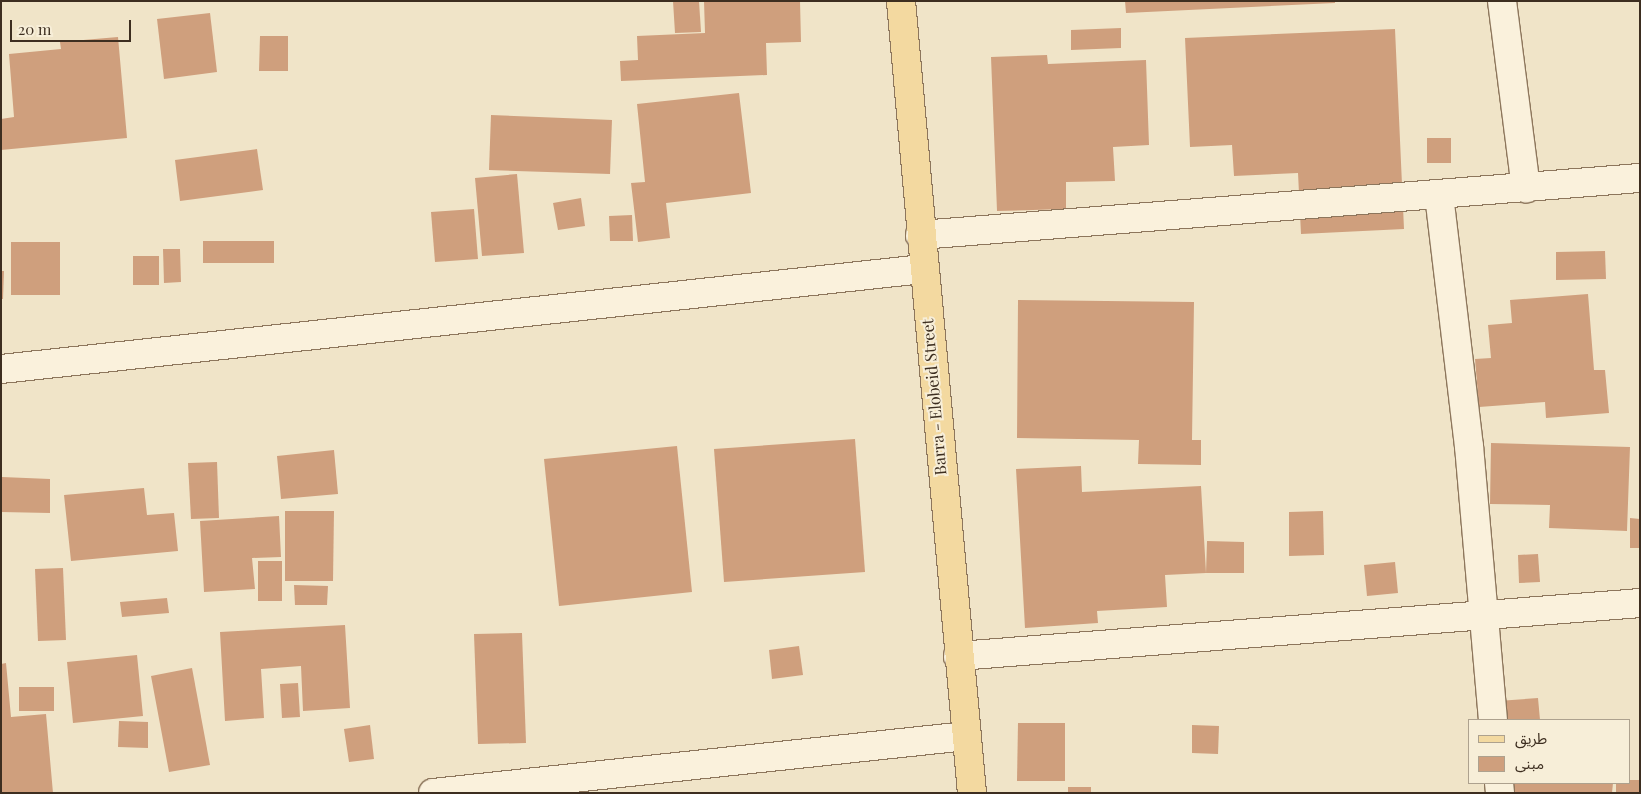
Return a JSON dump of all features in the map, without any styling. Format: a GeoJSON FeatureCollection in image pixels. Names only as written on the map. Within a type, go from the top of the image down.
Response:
{"type":"FeatureCollection","features":[{"type":"Feature","properties":{"kind":"main road","name":"Barra - Elobeid Street"},"geometry":{"type":"LineString","coordinates":[[901,1],[923,269],[972,793]]}},
{"type":"Feature","properties":{"kind":"street"},"geometry":{"type":"LineString","coordinates":[[1502,1],[1526,188]]}},
{"type":"Feature","properties":{"kind":"street"},"geometry":{"type":"LineString","coordinates":[[920,235],[1640,178]]}},
{"type":"Feature","properties":{"kind":"street"},"geometry":{"type":"LineString","coordinates":[[1439,194],[1469,446],[1493,719]]}},
{"type":"Feature","properties":{"kind":"street"},"geometry":{"type":"LineString","coordinates":[[1,369],[923,269]]}},
{"type":"Feature","properties":{"kind":"street"},"geometry":{"type":"LineString","coordinates":[[958,656],[1640,603]]}},
{"type":"Feature","properties":{"kind":"street"},"geometry":{"type":"LineString","coordinates":[[433,793],[460,792],[966,736]]}},
{"type":"Feature","properties":{"kind":"building"},"geometry":{"type":"Polygon","coordinates":[[[673,1],[699,1],[701,32],[675,33],[673,1]]]}},
{"type":"Feature","properties":{"kind":"building"},"geometry":{"type":"Polygon","coordinates":[[[704,1],[800,1],[801,42],[766,43],[767,75],[621,81],[620,61],[638,60],[637,36],[705,33],[704,1]]]}},
{"type":"Feature","properties":{"kind":"building"},"geometry":{"type":"Polygon","coordinates":[[[1125,1],[1335,1],[1335,3],[1126,13],[1125,1]]]}},
{"type":"Feature","properties":{"kind":"building"},"geometry":{"type":"Polygon","coordinates":[[[210,13],[217,72],[164,79],[157,19],[210,13]]]}},
{"type":"Feature","properties":{"kind":"building"},"geometry":{"type":"Polygon","coordinates":[[[1121,28],[1121,48],[1071,50],[1071,30],[1121,28]]]}},
{"type":"Feature","properties":{"kind":"building"},"geometry":{"type":"Polygon","coordinates":[[[1395,29],[1404,229],[1301,234],[1298,173],[1234,176],[1232,145],[1190,147],[1185,38],[1395,29]]]}},
{"type":"Feature","properties":{"kind":"building"},"geometry":{"type":"Polygon","coordinates":[[[260,36],[288,36],[288,71],[259,71],[260,36]]]}},
{"type":"Feature","properties":{"kind":"building"},"geometry":{"type":"Polygon","coordinates":[[[118,37],[127,138],[1,150],[1,119],[14,117],[9,54],[61,49],[60,42],[118,37]]]}},
{"type":"Feature","properties":{"kind":"building"},"geometry":{"type":"Polygon","coordinates":[[[1047,55],[1048,64],[1146,60],[1149,145],[1113,147],[1115,181],[1066,182],[1066,209],[997,211],[991,57],[1047,55]]]}},
{"type":"Feature","properties":{"kind":"building"},"geometry":{"type":"Polygon","coordinates":[[[739,93],[751,193],[666,203],[670,238],[638,242],[631,183],[645,182],[637,104],[739,93]]]}},
{"type":"Feature","properties":{"kind":"building"},"geometry":{"type":"Polygon","coordinates":[[[491,115],[612,120],[610,174],[489,170],[491,115]]]}},
{"type":"Feature","properties":{"kind":"building"},"geometry":{"type":"Polygon","coordinates":[[[1427,138],[1451,138],[1451,163],[1427,163],[1427,138]]]}},
{"type":"Feature","properties":{"kind":"building"},"geometry":{"type":"Polygon","coordinates":[[[257,149],[263,190],[180,201],[175,160],[257,149]]]}},
{"type":"Feature","properties":{"kind":"building"},"geometry":{"type":"Polygon","coordinates":[[[517,174],[524,253],[482,256],[475,178],[517,174]]]}},
{"type":"Feature","properties":{"kind":"building"},"geometry":{"type":"Polygon","coordinates":[[[581,198],[585,226],[558,230],[553,203],[581,198]]]}},
{"type":"Feature","properties":{"kind":"building"},"geometry":{"type":"Polygon","coordinates":[[[474,209],[478,259],[435,262],[431,212],[474,209]]]}},
{"type":"Feature","properties":{"kind":"building"},"geometry":{"type":"Polygon","coordinates":[[[632,215],[633,241],[610,241],[609,216],[632,215]]]}},
{"type":"Feature","properties":{"kind":"building"},"geometry":{"type":"Polygon","coordinates":[[[203,241],[274,241],[274,263],[203,263],[203,241]]]}},
{"type":"Feature","properties":{"kind":"building"},"geometry":{"type":"Polygon","coordinates":[[[11,242],[60,242],[60,295],[11,295],[11,242]]]}},
{"type":"Feature","properties":{"kind":"building"},"geometry":{"type":"Polygon","coordinates":[[[163,249],[180,249],[181,282],[164,283],[163,249]]]}},
{"type":"Feature","properties":{"kind":"building"},"geometry":{"type":"Polygon","coordinates":[[[1605,251],[1606,279],[1556,280],[1556,252],[1605,251]]]}},
{"type":"Feature","properties":{"kind":"building"},"geometry":{"type":"Polygon","coordinates":[[[133,256],[159,256],[159,285],[133,285],[133,256]]]}},
{"type":"Feature","properties":{"kind":"building"},"geometry":{"type":"Polygon","coordinates":[[[1,271],[4,271],[3,299],[1,299],[1,271]]]}},
{"type":"Feature","properties":{"kind":"building"},"geometry":{"type":"Polygon","coordinates":[[[1588,294],[1594,370],[1605,370],[1609,413],[1546,418],[1545,402],[1479,407],[1475,359],[1491,358],[1488,325],[1512,323],[1510,300],[1588,294]]]}},
{"type":"Feature","properties":{"kind":"building"},"geometry":{"type":"Polygon","coordinates":[[[1018,300],[1194,302],[1192,440],[1201,440],[1201,465],[1138,464],[1139,440],[1017,438],[1018,300]]]}},
{"type":"Feature","properties":{"kind":"building"},"geometry":{"type":"Polygon","coordinates":[[[855,439],[865,572],[724,582],[714,449],[855,439]]]}},
{"type":"Feature","properties":{"kind":"building"},"geometry":{"type":"Polygon","coordinates":[[[1491,443],[1630,447],[1627,531],[1549,528],[1550,505],[1490,504],[1491,443]]]}},
{"type":"Feature","properties":{"kind":"building"},"geometry":{"type":"Polygon","coordinates":[[[677,446],[692,592],[559,606],[544,459],[677,446]]]}},
{"type":"Feature","properties":{"kind":"building"},"geometry":{"type":"Polygon","coordinates":[[[334,450],[338,494],[281,499],[277,456],[334,450]]]}},
{"type":"Feature","properties":{"kind":"building"},"geometry":{"type":"Polygon","coordinates":[[[217,462],[219,518],[191,519],[188,463],[217,462]]]}},
{"type":"Feature","properties":{"kind":"building"},"geometry":{"type":"Polygon","coordinates":[[[1081,466],[1082,492],[1201,486],[1206,573],[1165,575],[1167,607],[1097,611],[1098,623],[1025,628],[1016,469],[1081,466]]]}},
{"type":"Feature","properties":{"kind":"building"},"geometry":{"type":"Polygon","coordinates":[[[2,477],[50,479],[50,513],[1,512],[2,477]]]}},
{"type":"Feature","properties":{"kind":"building"},"geometry":{"type":"Polygon","coordinates":[[[144,488],[147,515],[174,513],[178,551],[71,561],[64,495],[144,488]]]}},
{"type":"Feature","properties":{"kind":"building"},"geometry":{"type":"Polygon","coordinates":[[[285,511],[334,511],[333,581],[285,581],[285,511]]]}},
{"type":"Feature","properties":{"kind":"building"},"geometry":{"type":"Polygon","coordinates":[[[1323,511],[1324,555],[1289,556],[1289,512],[1323,511]]]}},
{"type":"Feature","properties":{"kind":"building"},"geometry":{"type":"Polygon","coordinates":[[[279,516],[281,557],[252,558],[255,589],[204,592],[200,521],[279,516]]]}},
{"type":"Feature","properties":{"kind":"building"},"geometry":{"type":"Polygon","coordinates":[[[1630,518],[1640,519],[1640,548],[1630,548],[1630,518]]]}},
{"type":"Feature","properties":{"kind":"building"},"geometry":{"type":"Polygon","coordinates":[[[1207,541],[1244,542],[1244,573],[1206,573],[1207,541]]]}},
{"type":"Feature","properties":{"kind":"building"},"geometry":{"type":"Polygon","coordinates":[[[1538,554],[1540,582],[1519,583],[1518,555],[1538,554]]]}},
{"type":"Feature","properties":{"kind":"building"},"geometry":{"type":"Polygon","coordinates":[[[258,561],[282,561],[282,601],[258,601],[258,561]]]}},
{"type":"Feature","properties":{"kind":"building"},"geometry":{"type":"Polygon","coordinates":[[[1395,562],[1398,593],[1367,596],[1364,565],[1395,562]]]}},
{"type":"Feature","properties":{"kind":"building"},"geometry":{"type":"Polygon","coordinates":[[[63,568],[66,640],[38,641],[35,569],[63,568]]]}},
{"type":"Feature","properties":{"kind":"building"},"geometry":{"type":"Polygon","coordinates":[[[294,585],[328,586],[327,605],[295,605],[294,585]]]}},
{"type":"Feature","properties":{"kind":"building"},"geometry":{"type":"Polygon","coordinates":[[[167,598],[169,613],[122,617],[120,602],[167,598]]]}},
{"type":"Feature","properties":{"kind":"building"},"geometry":{"type":"Polygon","coordinates":[[[345,625],[350,708],[303,711],[301,666],[261,669],[264,718],[225,721],[220,632],[345,625]]]}},
{"type":"Feature","properties":{"kind":"building"},"geometry":{"type":"Polygon","coordinates":[[[522,633],[526,743],[478,744],[474,634],[522,633]]]}},
{"type":"Feature","properties":{"kind":"building"},"geometry":{"type":"Polygon","coordinates":[[[799,646],[803,675],[772,679],[769,650],[799,646]]]}},
{"type":"Feature","properties":{"kind":"building"},"geometry":{"type":"Polygon","coordinates":[[[137,655],[143,716],[73,723],[67,662],[137,655]]]}},
{"type":"Feature","properties":{"kind":"building"},"geometry":{"type":"Polygon","coordinates":[[[6,663],[11,717],[46,714],[53,793],[1,793],[1,664],[6,663]]]}},
{"type":"Feature","properties":{"kind":"building"},"geometry":{"type":"Polygon","coordinates":[[[192,668],[210,765],[169,772],[151,676],[192,668]]]}},
{"type":"Feature","properties":{"kind":"building"},"geometry":{"type":"Polygon","coordinates":[[[298,683],[300,717],[282,718],[280,684],[298,683]]]}},
{"type":"Feature","properties":{"kind":"building"},"geometry":{"type":"Polygon","coordinates":[[[19,687],[54,687],[54,711],[19,711],[19,687]]]}},
{"type":"Feature","properties":{"kind":"building"},"geometry":{"type":"Polygon","coordinates":[[[1538,698],[1540,719],[1500,719],[1498,701],[1538,698]]]}},
{"type":"Feature","properties":{"kind":"building"},"geometry":{"type":"Polygon","coordinates":[[[119,721],[148,722],[148,748],[118,747],[119,721]]]}},
{"type":"Feature","properties":{"kind":"building"},"geometry":{"type":"Polygon","coordinates":[[[1018,723],[1065,723],[1065,781],[1017,781],[1018,723]]]}},
{"type":"Feature","properties":{"kind":"building"},"geometry":{"type":"Polygon","coordinates":[[[370,725],[374,759],[349,762],[344,729],[370,725]]]}},
{"type":"Feature","properties":{"kind":"building"},"geometry":{"type":"Polygon","coordinates":[[[1192,725],[1219,726],[1218,754],[1192,753],[1192,725]]]}},
{"type":"Feature","properties":{"kind":"building"},"geometry":{"type":"Polygon","coordinates":[[[1631,780],[1640,780],[1640,793],[1616,793],[1616,784],[1631,784],[1631,780]]]}},
{"type":"Feature","properties":{"kind":"building"},"geometry":{"type":"Polygon","coordinates":[[[1513,784],[1613,784],[1612,793],[1513,793],[1513,784]]]}},
{"type":"Feature","properties":{"kind":"building"},"geometry":{"type":"Polygon","coordinates":[[[1068,787],[1091,787],[1091,793],[1068,793],[1068,787]]]}}]}
